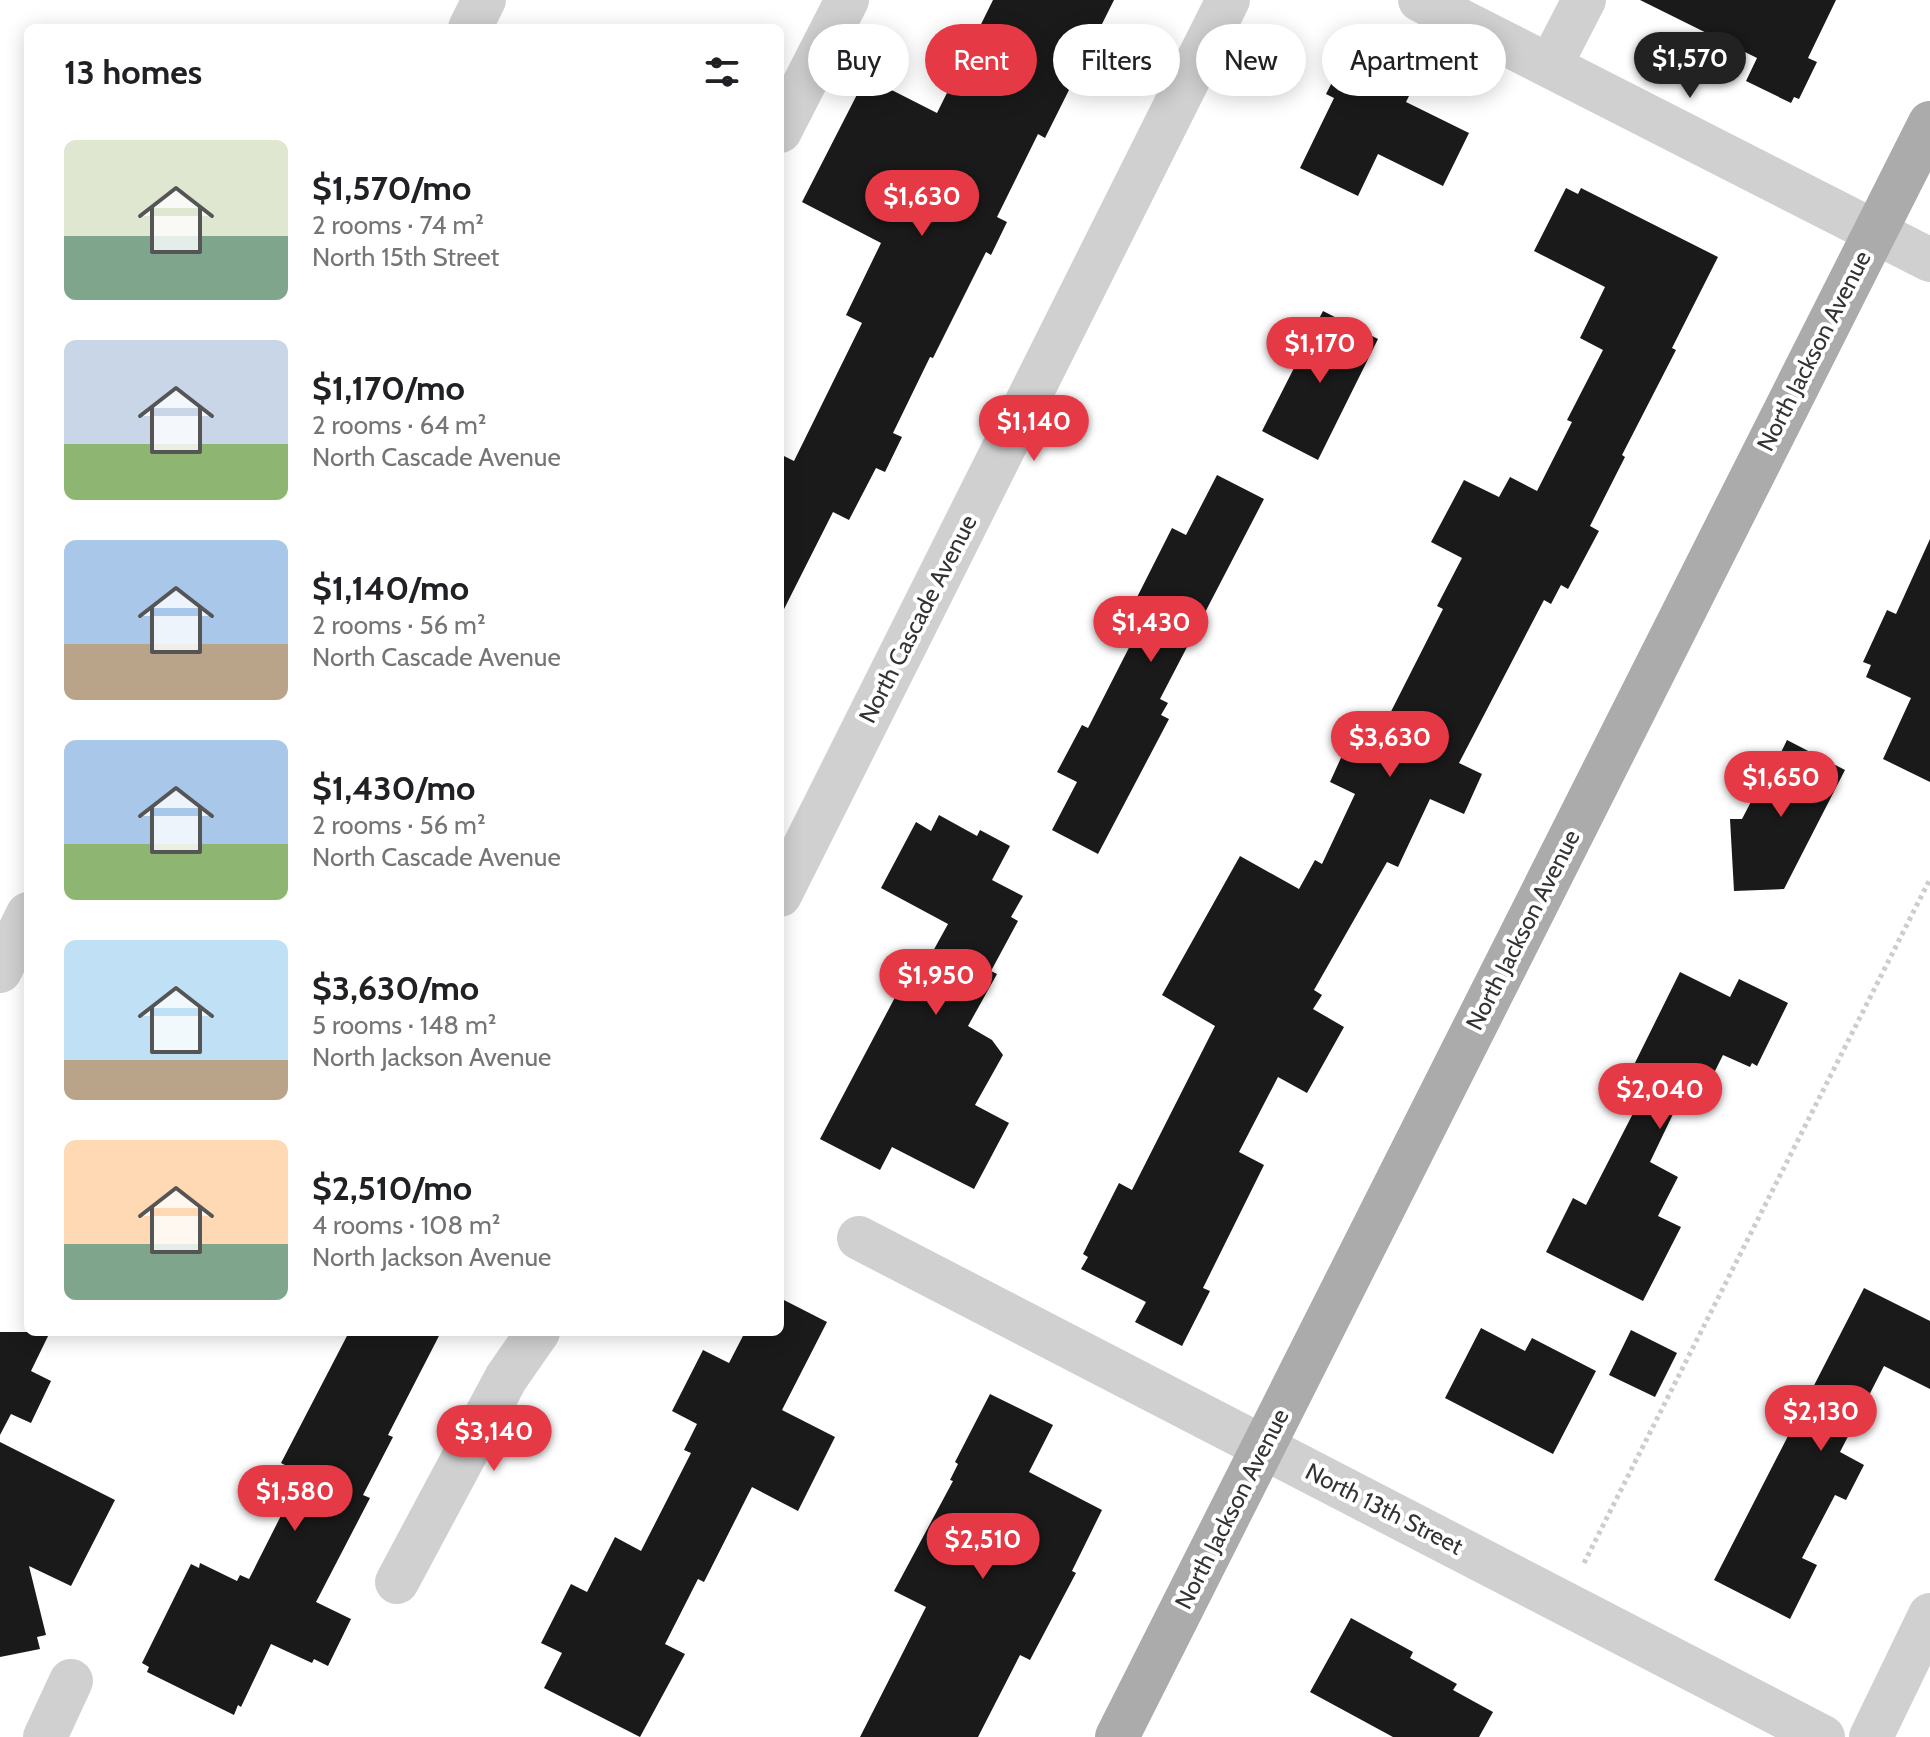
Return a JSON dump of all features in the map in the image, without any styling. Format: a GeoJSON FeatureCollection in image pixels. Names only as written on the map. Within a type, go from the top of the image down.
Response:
{"type":"FeatureCollection","features":[{"type":"Feature","properties":{"kind":"main road","name":"North Jackson Avenue"},"geometry":{"type":"LineString","coordinates":[[1117,1737],[1930,123]]}},
{"type":"Feature","properties":{"kind":"street"},"geometry":{"type":"LineString","coordinates":[[472,24],[484,0]]}},
{"type":"Feature","properties":{"kind":"street"},"geometry":{"type":"LineString","coordinates":[[784,123],[847,0]]}},
{"type":"Feature","properties":{"kind":"street","name":"North Cascade Avenue"},"geometry":{"type":"LineString","coordinates":[[784,887],[1228,0]]}},
{"type":"Feature","properties":{"kind":"street"},"geometry":{"type":"LineString","coordinates":[[1420,0],[1930,260]]}},
{"type":"Feature","properties":{"kind":"street"},"geometry":{"type":"LineString","coordinates":[[1550,66],[1584,0]]}},
{"type":"Feature","properties":{"kind":"street"},"geometry":{"type":"LineString","coordinates":[[0,971],[24,922]]}},
{"type":"Feature","properties":{"kind":"street","name":"North 13th Street"},"geometry":{"type":"LineString","coordinates":[[859,1238],[1823,1737]]}},
{"type":"Feature","properties":{"kind":"street"},"geometry":{"type":"LineString","coordinates":[[397,1582],[506,1378],[535,1336]]}},
{"type":"Feature","properties":{"kind":"street"},"geometry":{"type":"LineString","coordinates":[[1871,1737],[1930,1615]]}},
{"type":"Feature","properties":{"kind":"street"},"geometry":{"type":"LineString","coordinates":[[45,1737],[71,1681]]}},
{"type":"Feature","properties":{"kind":"path"},"geometry":{"type":"LineString","coordinates":[[1564,1603],[1930,879]]}},
{"type":"Feature","properties":{"kind":"building"},"geometry":{"type":"Polygon","coordinates":[[[993,0],[1114,0],[1102,24],[1053,24],[1053,96],[1066,96],[1045,138],[1038,134],[997,217],[1007,222],[991,255],[986,252],[893,433],[902,437],[885,472],[876,468],[849,520],[833,512],[784,609],[784,456],[794,461],[862,323],[846,315],[881,243],[802,202],[856,96],[903,96],[937,113],[945,96],[1037,96],[1037,24],[981,24],[993,0]]]}},
{"type":"Feature","properties":{"kind":"building"},"geometry":{"type":"Polygon","coordinates":[[[1640,0],[1836,0],[1808,58],[1817,62],[1799,99],[1794,97],[1791,103],[1746,81],[1757,58],[1640,0]]]}},
{"type":"Feature","properties":{"kind":"building"},"geometry":{"type":"Polygon","coordinates":[[[1330,96],[1409,96],[1406,102],[1469,133],[1443,186],[1378,154],[1358,196],[1300,168],[1334,98],[1330,96]]]}},
{"type":"Feature","properties":{"kind":"building"},"geometry":{"type":"Polygon","coordinates":[[[1566,188],[1578,194],[1581,188],[1718,257],[1672,348],[1676,350],[1622,455],[1625,457],[1590,526],[1599,531],[1568,589],[1561,585],[1551,604],[1544,600],[1459,763],[1482,774],[1464,814],[1430,799],[1398,867],[1387,862],[1314,990],[1322,995],[1313,1009],[1344,1027],[1307,1093],[1278,1077],[1239,1152],[1264,1165],[1203,1288],[1210,1291],[1182,1346],[1135,1322],[1146,1302],[1081,1269],[1088,1257],[1083,1254],[1119,1183],[1132,1190],[1215,1026],[1162,995],[1240,856],[1299,889],[1315,860],[1322,864],[1355,794],[1330,782],[1350,738],[1372,749],[1443,609],[1437,606],[1462,558],[1431,542],[1464,480],[1499,497],[1510,477],[1537,491],[1572,422],[1567,420],[1603,350],[1580,338],[1605,287],[1534,251],[1566,188]]]}},
{"type":"Feature","properties":{"kind":"building"},"geometry":{"type":"Polygon","coordinates":[[[1323,311],[1378,339],[1318,460],[1262,431],[1323,311]]]}},
{"type":"Feature","properties":{"kind":"building"},"geometry":{"type":"Polygon","coordinates":[[[1217,475],[1264,499],[1160,699],[1168,703],[1161,715],[1169,719],[1098,854],[1052,830],[1077,782],[1057,772],[1082,725],[1088,728],[1138,630],[1124,623],[1172,528],[1186,535],[1217,475]]]}},
{"type":"Feature","properties":{"kind":"building"},"geometry":{"type":"Polygon","coordinates":[[[1930,539],[1930,782],[1883,759],[1911,698],[1866,677],[1871,665],[1863,662],[1887,610],[1896,614],[1930,539]]]}},
{"type":"Feature","properties":{"kind":"building"},"geometry":{"type":"Polygon","coordinates":[[[1787,740],[1845,770],[1784,889],[1734,891],[1730,819],[1742,819],[1787,740]]]}},
{"type":"Feature","properties":{"kind":"building"},"geometry":{"type":"Polygon","coordinates":[[[939,815],[977,836],[980,830],[1010,846],[992,880],[1023,896],[1011,917],[1018,921],[991,971],[997,974],[968,1026],[992,1040],[1003,1055],[975,1105],[1009,1123],[974,1189],[892,1147],[880,1170],[820,1139],[901,986],[911,991],[948,924],[881,888],[916,822],[931,831],[939,815]]]}},
{"type":"Feature","properties":{"kind":"building"},"geometry":{"type":"Polygon","coordinates":[[[1680,972],[1730,997],[1739,979],[1788,1003],[1757,1066],[1752,1063],[1750,1067],[1723,1055],[1714,1073],[1697,1064],[1650,1162],[1678,1177],[1658,1216],[1681,1227],[1643,1301],[1546,1252],[1573,1198],[1586,1205],[1644,1092],[1625,1083],[1680,972]]]}},
{"type":"Feature","properties":{"kind":"building"},"geometry":{"type":"Polygon","coordinates":[[[1864,1288],[1930,1321],[1930,1389],[1884,1366],[1840,1452],[1864,1465],[1846,1500],[1835,1495],[1802,1558],[1817,1565],[1790,1619],[1714,1580],[1864,1288]]]}},
{"type":"Feature","properties":{"kind":"building"},"geometry":{"type":"Polygon","coordinates":[[[784,1300],[827,1322],[782,1410],[835,1437],[798,1511],[752,1487],[704,1582],[698,1579],[665,1644],[685,1654],[640,1737],[544,1688],[562,1653],[541,1643],[571,1584],[587,1592],[615,1537],[641,1551],[691,1453],[684,1450],[697,1424],[672,1411],[703,1350],[729,1363],[743,1336],[784,1336],[784,1300]]]}},
{"type":"Feature","properties":{"kind":"building"},"geometry":{"type":"Polygon","coordinates":[[[1481,1328],[1525,1351],[1532,1338],[1596,1371],[1553,1454],[1445,1398],[1481,1328]]]}},
{"type":"Feature","properties":{"kind":"building"},"geometry":{"type":"Polygon","coordinates":[[[1631,1330],[1677,1353],[1655,1397],[1609,1375],[1631,1330]]]}},
{"type":"Feature","properties":{"kind":"building"},"geometry":{"type":"Polygon","coordinates":[[[0,1332],[48,1336],[31,1371],[51,1381],[31,1423],[11,1414],[0,1435],[0,1332]]]}},
{"type":"Feature","properties":{"kind":"building"},"geometry":{"type":"Polygon","coordinates":[[[347,1336],[439,1336],[388,1435],[393,1437],[363,1495],[370,1498],[316,1602],[351,1619],[328,1666],[314,1659],[312,1663],[271,1644],[241,1707],[238,1705],[234,1715],[147,1672],[149,1667],[142,1663],[191,1564],[199,1568],[200,1563],[237,1581],[240,1575],[249,1579],[302,1474],[281,1463],[347,1336]]]}},
{"type":"Feature","properties":{"kind":"building"},"geometry":{"type":"Polygon","coordinates":[[[990,1394],[1053,1425],[1029,1472],[1102,1510],[1072,1571],[1076,1573],[1030,1660],[1020,1655],[978,1737],[860,1737],[926,1607],[894,1591],[953,1481],[950,1480],[958,1464],[955,1462],[990,1394]]]}},
{"type":"Feature","properties":{"kind":"building"},"geometry":{"type":"Polygon","coordinates":[[[0,1442],[115,1500],[71,1586],[29,1566],[46,1635],[37,1637],[40,1649],[0,1657],[0,1442]]]}},
{"type":"Feature","properties":{"kind":"building"},"geometry":{"type":"Polygon","coordinates":[[[1351,1618],[1413,1652],[1410,1658],[1457,1684],[1453,1690],[1493,1712],[1479,1737],[1393,1737],[1310,1692],[1351,1618]]]}}]}
